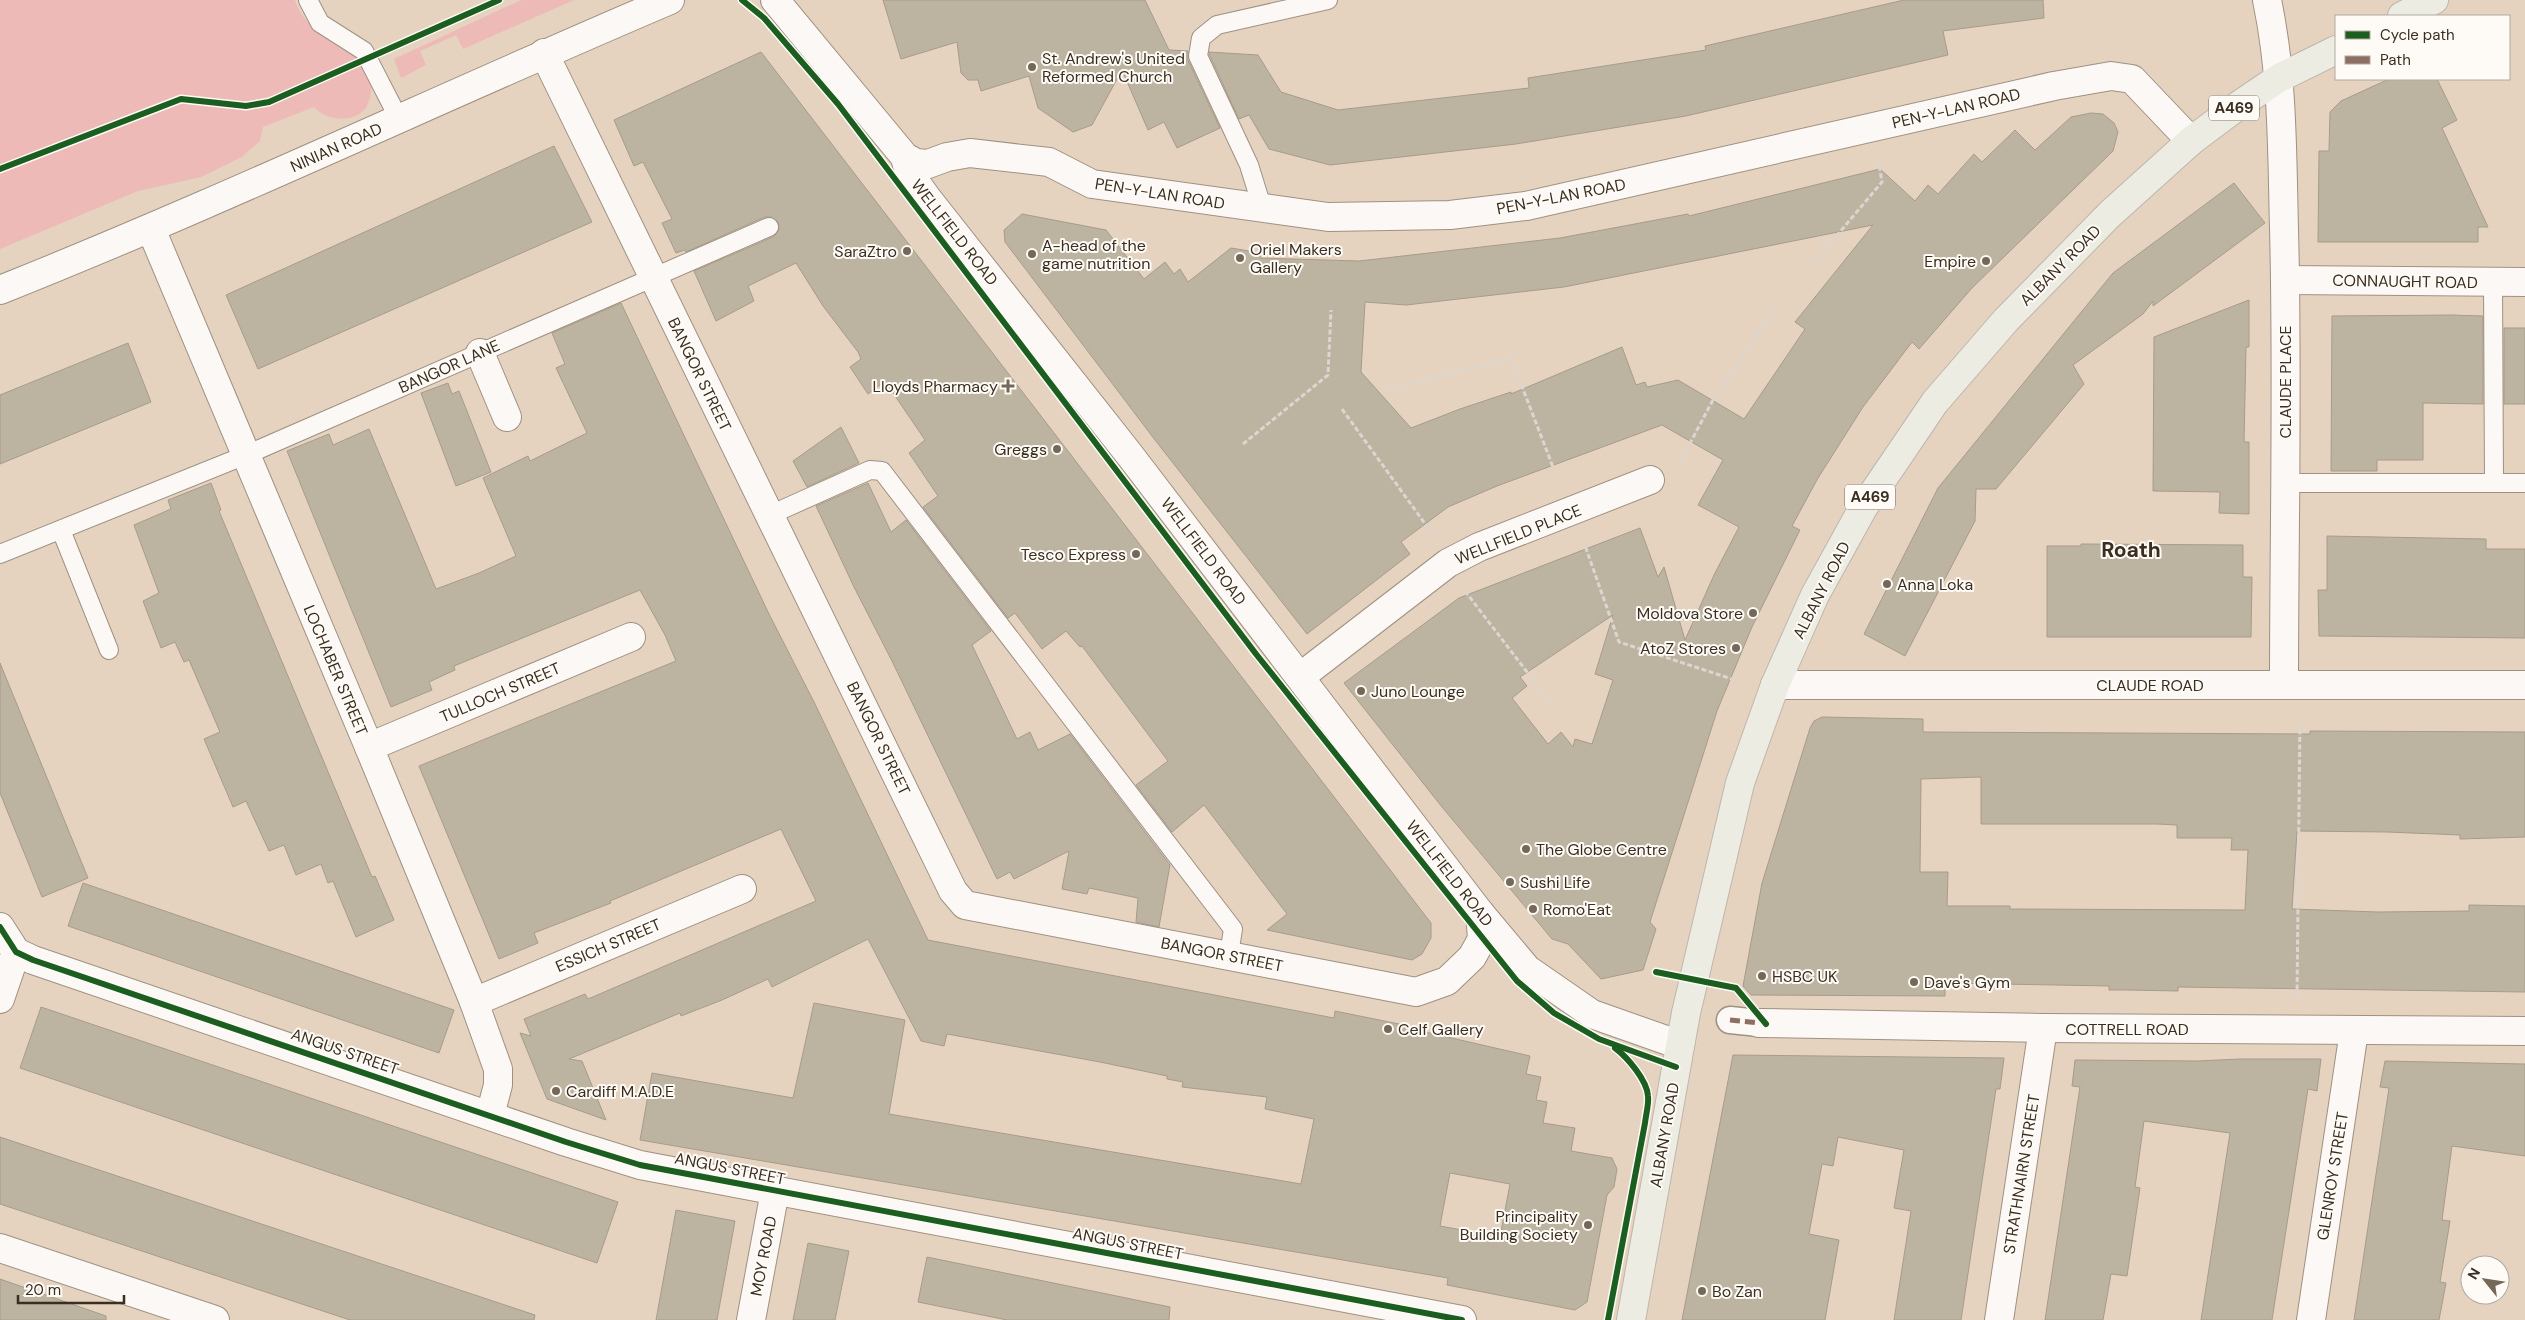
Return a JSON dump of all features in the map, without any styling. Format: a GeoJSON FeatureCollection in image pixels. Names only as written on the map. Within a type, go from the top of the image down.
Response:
{"type":"FeatureCollection","features":[{"type":"Feature","properties":{"kind":"main road"},"geometry":{"type":"LineString","coordinates":[[2404,15],[2434,0]]}},
{"type":"Feature","properties":{"kind":"main road","name":"ALBANY ROAD"},"geometry":{"type":"LineString","coordinates":[[1631,1320],[1680,1044],[1733,810],[1775,686],[1815,595],[1863,508],[1935,402],[2006,320],[2110,214],[2191,142],[2239,104],[2279,78],[2335,50]]}},
{"type":"Feature","properties":{"kind":"street","name":"NINIAN ROAD"},"geometry":{"type":"LineString","coordinates":[[0,290],[151,229],[544,53],[670,0]]}},
{"type":"Feature","properties":{"kind":"street","name":"WELLFIELD ROAD"},"geometry":{"type":"LineString","coordinates":[[774,0],[905,157],[909,173],[927,198],[1130,454],[1480,913],[1527,969],[1585,1010],[1614,1024],[1680,1044]]}},
{"type":"Feature","properties":{"kind":"street","name":"CLAUDE PLACE"},"geometry":{"type":"LineString","coordinates":[[2267,0],[2275,39],[2279,78],[2285,280],[2284,483],[2292,685]]}},
{"type":"Feature","properties":{"kind":"street","name":"BANGOR STREET"},"geometry":{"type":"LineString","coordinates":[[544,53],[953,891],[965,905],[1416,992],[1447,981],[1472,957],[1482,939],[1480,913]]}},
{"type":"Feature","properties":{"kind":"street","name":"PEN-Y-LAN ROAD"},"geometry":{"type":"LineString","coordinates":[[905,157],[916,163],[928,164],[948,157],[970,153],[1049,162],[1092,184],[1262,210],[1328,217],[1450,215],[1526,206],[2054,86],[2111,76],[2132,80],[2191,142]]}},
{"type":"Feature","properties":{"kind":"street","name":"LOCHABER STREET"},"geometry":{"type":"LineString","coordinates":[[151,229],[474,1002],[498,1069],[498,1085],[490,1115]]}},
{"type":"Feature","properties":{"kind":"street","name":"CONNAUGHT ROAD"},"geometry":{"type":"LineString","coordinates":[[2285,280],[2525,282]]}},
{"type":"Feature","properties":{"kind":"street"},"geometry":{"type":"LineString","coordinates":[[480,353],[507,417]]}},
{"type":"Feature","properties":{"kind":"street","name":"WELLFIELD PLACE"},"geometry":{"type":"LineString","coordinates":[[1300,677],[1448,563],[1478,547],[1650,480]]}},
{"type":"Feature","properties":{"kind":"street","name":"TULLOCH STREET"},"geometry":{"type":"LineString","coordinates":[[369,747],[631,637]]}},
{"type":"Feature","properties":{"kind":"street","name":"CLAUDE ROAD"},"geometry":{"type":"LineString","coordinates":[[1775,686],[2525,686]]}},
{"type":"Feature","properties":{"kind":"street","name":"ESSICH STREET"},"geometry":{"type":"LineString","coordinates":[[474,1002],[742,889]]}},
{"type":"Feature","properties":{"kind":"street"},"geometry":{"type":"LineString","coordinates":[[0,927],[16,952],[0,999]]}},
{"type":"Feature","properties":{"kind":"street","name":"ANGUS STREET"},"geometry":{"type":"LineString","coordinates":[[16,952],[34,960],[640,1165],[775,1192],[1462,1320]]}},
{"type":"Feature","properties":{"kind":"street","name":"COTTRELL ROAD"},"geometry":{"type":"LineString","coordinates":[[1730,1020],[1759,1023],[2043,1028],[2525,1031]]}},
{"type":"Feature","properties":{"kind":"street","name":"STRATHNAIRN STREET"},"geometry":{"type":"LineString","coordinates":[[1999,1320],[2043,1028]]}},
{"type":"Feature","properties":{"kind":"street","name":"GLENROY STREET"},"geometry":{"type":"LineString","coordinates":[[2311,1320],[2354,1031]]}},
{"type":"Feature","properties":{"kind":"street","name":"MOY ROAD"},"geometry":{"type":"LineString","coordinates":[[751,1320],[775,1192]]}},
{"type":"Feature","properties":{"kind":"street"},"geometry":{"type":"LineString","coordinates":[[0,1248],[215,1320]]}},
{"type":"Feature","properties":{"kind":"lane"},"geometry":{"type":"LineString","coordinates":[[308,0],[320,23],[364,51],[399,119]]}},
{"type":"Feature","properties":{"kind":"lane"},"geometry":{"type":"LineString","coordinates":[[1262,210],[1249,165],[1198,56],[1201,38],[1217,24],[1328,0]]}},
{"type":"Feature","properties":{"kind":"lane","name":"BANGOR LANE"},"geometry":{"type":"LineString","coordinates":[[0,554],[246,455],[769,227]]}},
{"type":"Feature","properties":{"kind":"lane"},"geometry":{"type":"LineString","coordinates":[[2492,282],[2494,483]]}},
{"type":"Feature","properties":{"kind":"lane"},"geometry":{"type":"LineString","coordinates":[[770,515],[870,470],[882,471],[1233,930],[1229,955]]}},
{"type":"Feature","properties":{"kind":"lane"},"geometry":{"type":"LineString","coordinates":[[2284,483],[2525,483]]}},
{"type":"Feature","properties":{"kind":"lane"},"geometry":{"type":"LineString","coordinates":[[61,530],[109,650]]}},
{"type":"Feature","properties":{"kind":"path"},"geometry":{"type":"LineString","coordinates":[[1812,265],[1882,182],[1879,166]]}},
{"type":"Feature","properties":{"kind":"path"},"geometry":{"type":"LineString","coordinates":[[1244,444],[1328,375],[1331,310]]}},
{"type":"Feature","properties":{"kind":"path"},"geometry":{"type":"LineString","coordinates":[[1676,468],[1714,398],[1774,310]]}},
{"type":"Feature","properties":{"kind":"path"},"geometry":{"type":"LineString","coordinates":[[1386,390],[1511,358],[1553,467]]}},
{"type":"Feature","properties":{"kind":"path"},"geometry":{"type":"LineString","coordinates":[[1342,408],[1437,540]]}},
{"type":"Feature","properties":{"kind":"path"},"geometry":{"type":"LineString","coordinates":[[1586,549],[1619,642],[1738,681]]}},
{"type":"Feature","properties":{"kind":"path"},"geometry":{"type":"LineString","coordinates":[[1463,588],[1550,702]]}},
{"type":"Feature","properties":{"kind":"path"},"geometry":{"type":"LineString","coordinates":[[2292,685],[2296,1030]]}},
{"type":"Feature","properties":{"kind":"shaded area"},"geometry":{"type":"Polygon","coordinates":[[[0,0],[295,0],[304,18],[311,25],[351,50],[362,61],[371,73],[370,98],[365,109],[352,117],[344,119],[328,116],[314,107],[263,127],[260,141],[242,157],[201,177],[138,191],[0,249],[0,0]]]}},
{"type":"Feature","properties":{"kind":"shaded area"},"geometry":{"type":"Polygon","coordinates":[[[521,0],[574,0],[463,49],[456,35],[420,51],[426,65],[401,78],[394,59],[521,0]]]}},
{"type":"Feature","properties":{"kind":"building"},"geometry":{"type":"Polygon","coordinates":[[[883,0],[1145,0],[1169,50],[1188,51],[1188,60],[1220,128],[1177,148],[1164,122],[1148,130],[1122,70],[1092,125],[1073,132],[1038,108],[1029,76],[981,91],[978,80],[968,80],[961,73],[957,42],[901,59],[883,0]]]}},
{"type":"Feature","properties":{"kind":"building"},"geometry":{"type":"Polygon","coordinates":[[[1904,0],[2043,0],[2044,18],[1943,31],[1948,55],[1686,116],[1516,144],[1330,165],[1269,149],[1249,115],[1239,119],[1209,54],[1209,52],[1258,55],[1281,92],[1338,110],[1529,88],[1528,78],[1706,50],[1705,46],[1904,0]]]}},
{"type":"Feature","properties":{"kind":"building"},"geometry":{"type":"Polygon","coordinates":[[[761,52],[1431,923],[1431,938],[1422,954],[1412,960],[1267,930],[1287,914],[1204,805],[1172,832],[1136,785],[1168,761],[1082,646],[1080,647],[1066,631],[1042,649],[1015,613],[1008,618],[923,507],[938,496],[909,453],[925,440],[885,381],[868,394],[850,367],[861,359],[858,352],[823,306],[796,263],[748,286],[754,301],[716,321],[694,271],[773,237],[779,229],[778,222],[771,217],[765,217],[686,252],[685,250],[676,253],[662,223],[672,219],[643,162],[634,166],[614,120],[761,52]]]}},
{"type":"Feature","properties":{"kind":"building"},"geometry":{"type":"Polygon","coordinates":[[[2387,80],[2437,80],[2457,120],[2442,128],[2488,227],[2478,227],[2478,242],[2318,242],[2319,151],[2329,151],[2330,112],[2341,101],[2387,80]]]}},
{"type":"Feature","properties":{"kind":"building"},"geometry":{"type":"Polygon","coordinates":[[[2091,113],[2103,114],[2114,123],[2118,132],[2113,151],[1972,288],[1919,349],[1912,342],[1863,407],[1818,478],[1792,526],[1800,530],[1752,627],[1717,711],[1650,922],[1656,929],[1643,970],[1601,979],[1568,944],[1552,939],[1442,807],[1344,683],[1459,598],[1640,528],[1658,577],[1664,567],[1685,640],[1714,575],[1739,527],[1698,505],[1723,460],[1662,425],[1497,486],[1448,507],[1401,542],[1410,554],[1307,634],[1155,440],[1005,242],[1004,230],[1022,214],[1106,230],[1144,279],[1165,262],[1174,274],[1180,269],[1188,282],[1231,248],[1261,253],[1260,258],[1359,261],[1560,238],[1688,214],[1689,216],[1880,169],[1915,201],[1928,185],[1938,194],[1974,154],[1982,162],[2015,130],[2035,150],[2071,117],[2091,113]],[[1873,225],[1564,287],[1406,305],[1365,302],[1361,372],[1411,428],[1460,409],[1511,392],[1511,394],[1622,347],[1636,385],[1645,382],[1647,387],[1678,380],[1744,419],[1805,329],[1795,322],[1873,225]],[[1613,615],[1520,677],[1527,686],[1512,698],[1548,744],[1561,732],[1573,747],[1575,739],[1592,744],[1613,680],[1595,674],[1613,615]]]}},
{"type":"Feature","properties":{"kind":"building"},"geometry":{"type":"Polygon","coordinates":[[[554,146],[592,222],[258,369],[226,295],[554,146]]]}},
{"type":"Feature","properties":{"kind":"building"},"geometry":{"type":"Polygon","coordinates":[[[2234,183],[2265,223],[2153,306],[2153,301],[2143,314],[2073,365],[2084,384],[1996,489],[1976,489],[1975,521],[1905,656],[1864,634],[1938,488],[2113,273],[2234,183]]]}},
{"type":"Feature","properties":{"kind":"building"},"geometry":{"type":"Polygon","coordinates":[[[2249,300],[2249,347],[2246,347],[2244,442],[2249,442],[2249,514],[2219,513],[2220,492],[2153,491],[2154,337],[2249,300]]]}},
{"type":"Feature","properties":{"kind":"building"},"geometry":{"type":"Polygon","coordinates":[[[621,303],[769,614],[815,704],[928,940],[1334,1018],[1335,1011],[1409,1026],[1408,1028],[1530,1056],[1526,1074],[1541,1077],[1536,1100],[1547,1102],[1543,1123],[1575,1128],[1571,1151],[1612,1158],[1617,1169],[1614,1187],[1607,1195],[1587,1302],[1575,1310],[1447,1285],[1448,1278],[640,1140],[652,1073],[793,1098],[814,1003],[905,1020],[889,1114],[1301,1184],[1314,1119],[1265,1109],[1267,1097],[1182,1087],[1183,1082],[1167,1079],[1167,1076],[1100,1062],[947,1034],[944,1046],[921,1041],[868,939],[772,987],[768,979],[722,1000],[681,1016],[680,1013],[569,1059],[582,1061],[606,1120],[547,1099],[520,1033],[531,1036],[524,1019],[585,994],[588,999],[816,901],[781,829],[610,901],[611,903],[534,933],[538,943],[499,959],[419,766],[676,661],[665,635],[640,590],[454,666],[455,670],[429,682],[432,690],[391,707],[287,451],[329,434],[333,445],[369,429],[436,589],[479,573],[516,556],[483,478],[528,456],[530,461],[587,433],[556,368],[565,364],[552,333],[621,303]],[[1450,1173],[1440,1226],[1500,1237],[1510,1184],[1450,1173]]]}},
{"type":"Feature","properties":{"kind":"building"},"geometry":{"type":"Polygon","coordinates":[[[2332,316],[2483,316],[2483,404],[2423,403],[2423,460],[2377,460],[2377,471],[2331,471],[2332,316]]]}},
{"type":"Feature","properties":{"kind":"building"},"geometry":{"type":"Polygon","coordinates":[[[2504,328],[2525,328],[2525,404],[2504,404],[2504,328]]]}},
{"type":"Feature","properties":{"kind":"building"},"geometry":{"type":"Polygon","coordinates":[[[128,343],[151,402],[0,464],[0,395],[128,343]]]}},
{"type":"Feature","properties":{"kind":"building"},"geometry":{"type":"Polygon","coordinates":[[[448,383],[452,394],[459,391],[491,472],[456,486],[421,393],[448,383]]]}},
{"type":"Feature","properties":{"kind":"building"},"geometry":{"type":"Polygon","coordinates":[[[841,427],[859,463],[807,487],[793,461],[841,427]]]}},
{"type":"Feature","properties":{"kind":"building"},"geometry":{"type":"Polygon","coordinates":[[[211,483],[221,510],[219,511],[372,877],[375,876],[394,920],[356,937],[333,881],[328,883],[321,864],[296,875],[284,845],[269,851],[246,801],[233,807],[204,739],[220,732],[189,660],[184,662],[175,642],[161,648],[143,601],[159,593],[134,525],[171,509],[168,500],[211,483]]]}},
{"type":"Feature","properties":{"kind":"building"},"geometry":{"type":"Polygon","coordinates":[[[868,483],[891,532],[906,520],[991,631],[972,645],[1017,739],[1030,732],[1038,750],[1070,734],[1170,865],[1159,927],[1136,922],[1138,898],[1089,888],[1087,894],[1062,889],[1069,851],[1014,879],[1010,872],[997,879],[816,506],[868,483]]]}},
{"type":"Feature","properties":{"kind":"building"},"geometry":{"type":"Polygon","coordinates":[[[2327,536],[2486,539],[2486,549],[2525,549],[2525,638],[2319,636],[2318,590],[2327,590],[2327,536]]]}},
{"type":"Feature","properties":{"kind":"building"},"geometry":{"type":"Polygon","coordinates":[[[2081,544],[2243,545],[2243,577],[2252,577],[2251,637],[2047,637],[2047,546],[2081,546],[2081,544]]]}},
{"type":"Feature","properties":{"kind":"building"},"geometry":{"type":"Polygon","coordinates":[[[0,663],[88,878],[42,897],[0,793],[0,663]]]}},
{"type":"Feature","properties":{"kind":"building"},"geometry":{"type":"Polygon","coordinates":[[[1822,717],[1923,719],[1923,732],[2310,734],[2310,731],[2525,732],[2525,837],[2460,839],[2460,835],[2297,831],[2292,909],[2378,912],[2469,911],[2469,905],[2525,906],[2525,992],[2178,987],[2178,991],[2109,990],[2109,986],[1945,983],[1945,996],[1751,995],[1743,986],[1762,883],[1810,728],[1814,721],[1822,717]],[[1981,777],[1921,779],[1920,872],[1948,872],[1947,906],[2010,906],[2010,909],[2245,910],[2248,850],[2231,850],[2232,838],[2177,838],[2177,825],[1981,824],[1981,777]]]}},
{"type":"Feature","properties":{"kind":"building"},"geometry":{"type":"Polygon","coordinates":[[[83,883],[454,1010],[439,1053],[68,926],[83,883]]]}},
{"type":"Feature","properties":{"kind":"building"},"geometry":{"type":"Polygon","coordinates":[[[41,1007],[618,1202],[597,1263],[20,1068],[41,1007]]]}},
{"type":"Feature","properties":{"kind":"building"},"geometry":{"type":"Polygon","coordinates":[[[1733,1055],[2004,1058],[2000,1089],[1996,1089],[1961,1320],[1894,1320],[1911,1211],[1894,1208],[1904,1150],[1838,1137],[1833,1166],[1822,1164],[1809,1234],[1839,1240],[1825,1320],[1682,1320],[1733,1055]]]}},
{"type":"Feature","properties":{"kind":"building"},"geometry":{"type":"Polygon","coordinates":[[[2321,1059],[2317,1091],[2308,1089],[2272,1320],[2201,1320],[2230,1133],[2144,1121],[2135,1187],[2140,1188],[2127,1276],[2111,1274],[2103,1320],[2045,1320],[2080,1087],[2072,1086],[2075,1060],[2197,1061],[2321,1059]]]}},
{"type":"Feature","properties":{"kind":"building"},"geometry":{"type":"Polygon","coordinates":[[[2385,1061],[2525,1064],[2525,1156],[2452,1146],[2442,1220],[2450,1221],[2440,1282],[2446,1283],[2439,1320],[2354,1320],[2389,1088],[2380,1087],[2385,1061]]]}},
{"type":"Feature","properties":{"kind":"building"},"geometry":{"type":"Polygon","coordinates":[[[0,1137],[535,1315],[534,1320],[350,1320],[0,1204],[0,1137]]]}},
{"type":"Feature","properties":{"kind":"building"},"geometry":{"type":"Polygon","coordinates":[[[676,1210],[735,1221],[717,1320],[656,1320],[676,1210]]]}},
{"type":"Feature","properties":{"kind":"building"},"geometry":{"type":"Polygon","coordinates":[[[808,1243],[849,1251],[835,1320],[793,1320],[808,1243]]]}},
{"type":"Feature","properties":{"kind":"building"},"geometry":{"type":"Polygon","coordinates":[[[927,1257],[1170,1307],[1169,1320],[1007,1320],[918,1302],[927,1257]]]}},
{"type":"Feature","properties":{"kind":"building"},"geometry":{"type":"Polygon","coordinates":[[[0,1279],[106,1316],[106,1320],[0,1320],[0,1279]]]}},
{"type":"Feature","properties":{"kind":"marked path"},"geometry":{"type":"LineString","coordinates":[[1730,1020],[1759,1023]]}},
{"type":"Feature","properties":{"kind":"cycle path"},"geometry":{"type":"LineString","coordinates":[[0,169],[181,99],[246,106],[269,102],[499,0]]}},
{"type":"Feature","properties":{"kind":"cycle path"},"geometry":{"type":"LineString","coordinates":[[742,0],[764,18],[838,104],[1256,654],[1517,981],[1554,1013],[1599,1039],[1676,1067]]}},
{"type":"Feature","properties":{"kind":"cycle path"},"geometry":{"type":"LineString","coordinates":[[0,927],[16,952],[33,960],[566,1142],[640,1165],[1462,1320]]}},
{"type":"Feature","properties":{"kind":"cycle path"},"geometry":{"type":"LineString","coordinates":[[1656,972],[1736,988],[1766,1024]]}},
{"type":"Feature","properties":{"kind":"cycle path"},"geometry":{"type":"LineString","coordinates":[[1608,1320],[1648,1106],[1647,1090],[1644,1083],[1630,1063],[1615,1048]]}},
{"type":"Feature","properties":{"kind":"place","name":"St. Andrew's United Reformed Church"},"geometry":{"type":"Point","coordinates":[1032,67]}},
{"type":"Feature","properties":{"kind":"place","name":"SaraZtro"},"geometry":{"type":"Point","coordinates":[907,251]}},
{"type":"Feature","properties":{"kind":"place","name":"A-head of the game nutrition"},"geometry":{"type":"Point","coordinates":[1032,254]}},
{"type":"Feature","properties":{"kind":"place","name":"Oriel Makers Gallery"},"geometry":{"type":"Point","coordinates":[1240,258]}},
{"type":"Feature","properties":{"kind":"place","name":"Empire"},"geometry":{"type":"Point","coordinates":[1986,261]}},
{"type":"Feature","properties":{"kind":"place","name":"Lloyds Pharmacy"},"geometry":{"type":"Point","coordinates":[1008,386]}},
{"type":"Feature","properties":{"kind":"place","name":"Greggs"},"geometry":{"type":"Point","coordinates":[1057,449]}},
{"type":"Feature","properties":{"kind":"place","name":"Tesco Express"},"geometry":{"type":"Point","coordinates":[1136,554]}},
{"type":"Feature","properties":{"kind":"place","name":"Anna Loka"},"geometry":{"type":"Point","coordinates":[1887,584]}},
{"type":"Feature","properties":{"kind":"place","name":"Moldova Store"},"geometry":{"type":"Point","coordinates":[1753,613]}},
{"type":"Feature","properties":{"kind":"place","name":"AtoZ Stores"},"geometry":{"type":"Point","coordinates":[1736,648]}},
{"type":"Feature","properties":{"kind":"place","name":"Juno Lounge"},"geometry":{"type":"Point","coordinates":[1361,691]}},
{"type":"Feature","properties":{"kind":"place","name":"The Globe Centre"},"geometry":{"type":"Point","coordinates":[1526,849]}},
{"type":"Feature","properties":{"kind":"place","name":"Sushi Life"},"geometry":{"type":"Point","coordinates":[1510,882]}},
{"type":"Feature","properties":{"kind":"place","name":"Romo'Eat"},"geometry":{"type":"Point","coordinates":[1533,909]}},
{"type":"Feature","properties":{"kind":"place","name":"HSBC UK"},"geometry":{"type":"Point","coordinates":[1762,976]}},
{"type":"Feature","properties":{"kind":"place","name":"Dave's Gym"},"geometry":{"type":"Point","coordinates":[1914,982]}},
{"type":"Feature","properties":{"kind":"place","name":"Celf Gallery"},"geometry":{"type":"Point","coordinates":[1388,1029]}},
{"type":"Feature","properties":{"kind":"place","name":"Cardiff M.A.D.E"},"geometry":{"type":"Point","coordinates":[556,1091]}},
{"type":"Feature","properties":{"kind":"place","name":"Principality Building Society"},"geometry":{"type":"Point","coordinates":[1588,1225]}},
{"type":"Feature","properties":{"kind":"place","name":"Bo Zan"},"geometry":{"type":"Point","coordinates":[1702,1291]}},
{"type":"Feature","properties":{"kind":"district","name":"Roath"},"geometry":{"type":"Point","coordinates":[2131,550]}}]}
